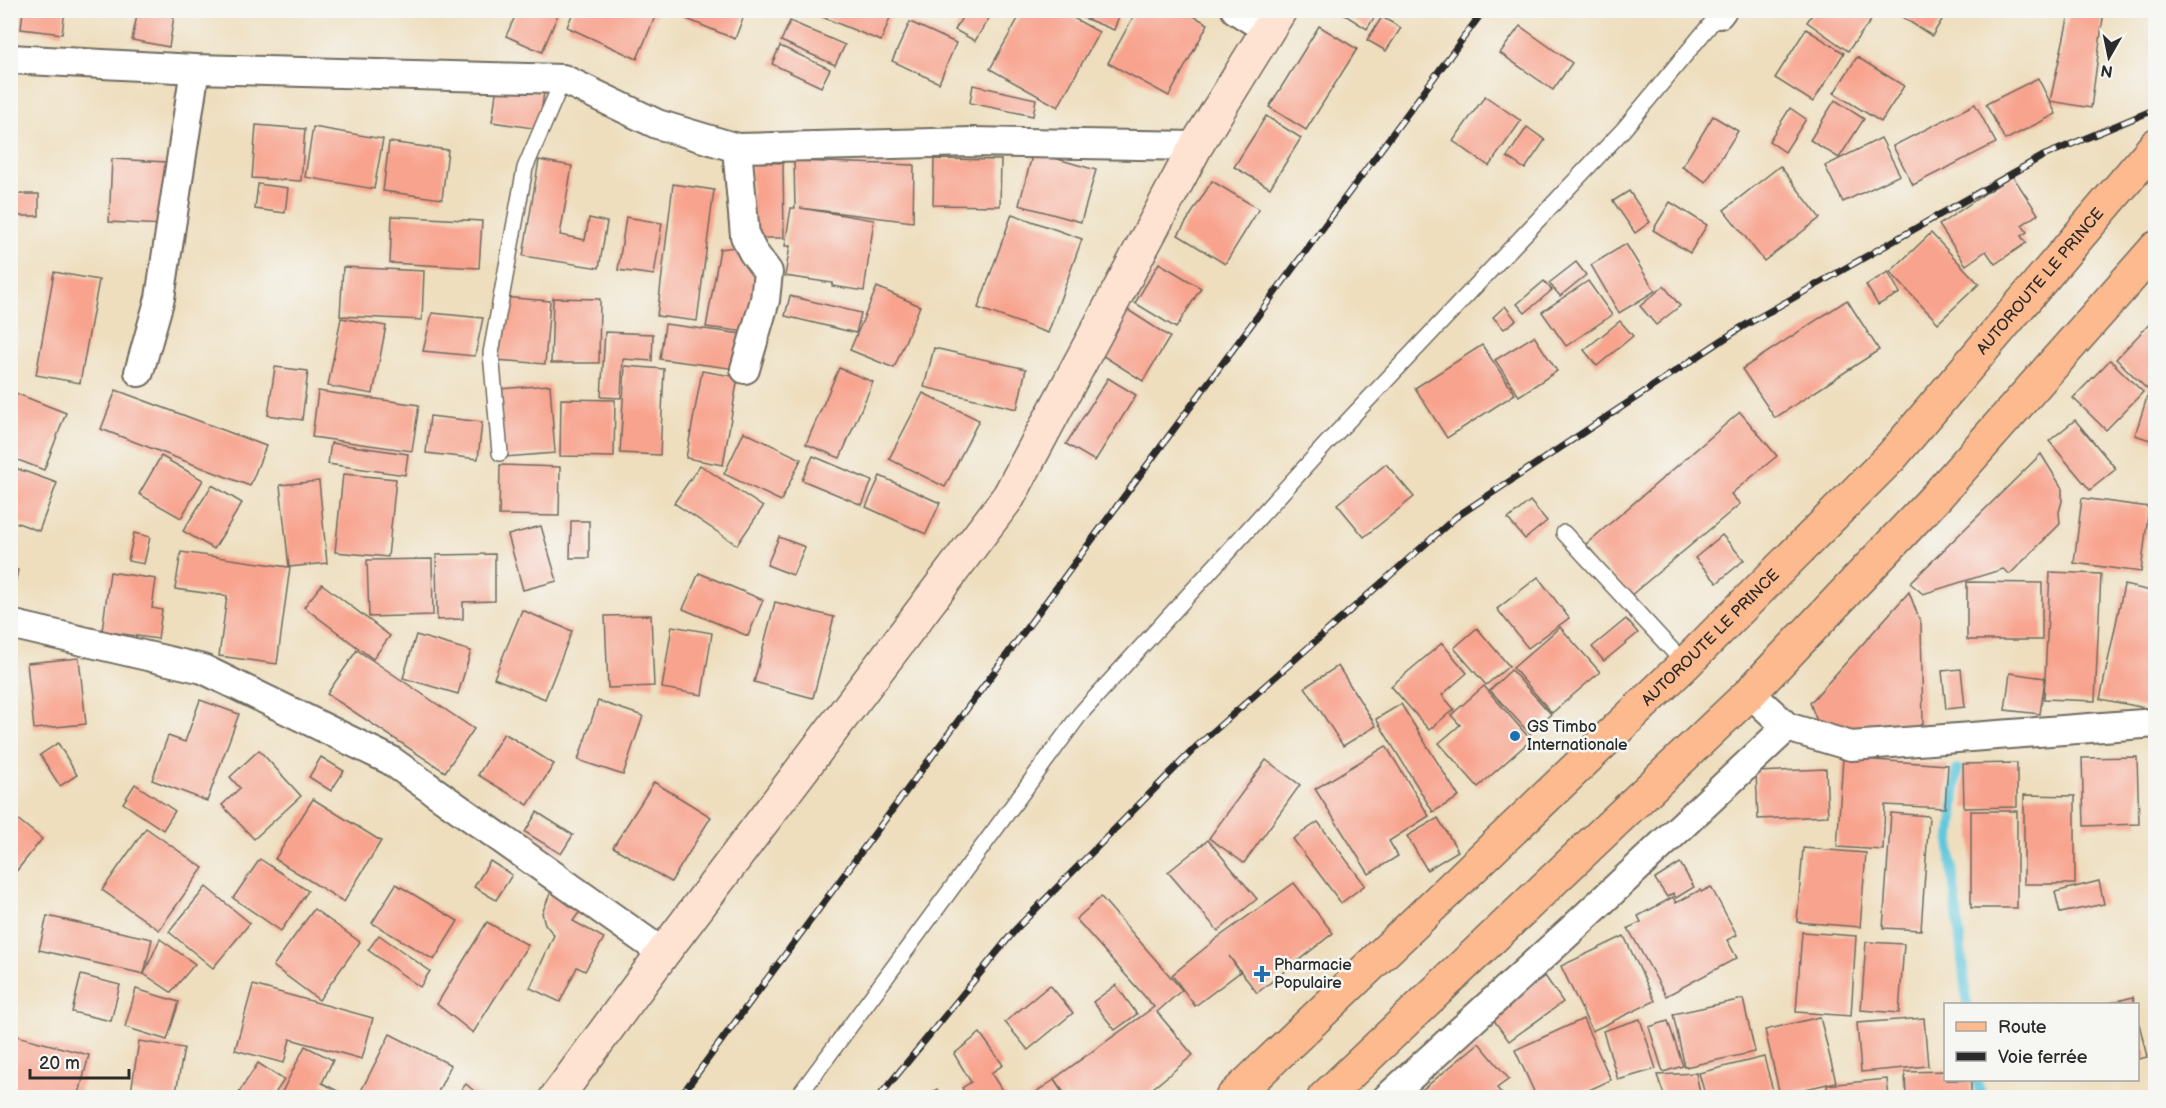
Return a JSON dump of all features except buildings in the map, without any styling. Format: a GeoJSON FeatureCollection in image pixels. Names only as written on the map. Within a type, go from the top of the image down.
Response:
{"type":"FeatureCollection","features":[{"type":"Feature","properties":{"kind":"main road","name":"AUTOROUTE LE PRINCE"},"geometry":{"type":"LineString","coordinates":[[1232,1098],[1685,664],[1892,456],[2156,145]]}},
{"type":"Feature","properties":{"kind":"main road"},"geometry":{"type":"LineString","coordinates":[[1324,1098],[1750,693],[1936,497],[2151,258]]}},
{"type":"Feature","properties":{"kind":"street"},"geometry":{"type":"LineString","coordinates":[[556,1098],[1009,496],[1196,146],[1274,20],[1236,10]]}},
{"type":"Feature","properties":{"kind":"street"},"geometry":{"type":"LineString","coordinates":[[10,59],[195,69],[563,79],[657,124],[737,148],[972,142],[1196,146]]}},
{"type":"Feature","properties":{"kind":"street"},"geometry":{"type":"LineString","coordinates":[[139,372],[160,298],[195,69]]}},
{"type":"Feature","properties":{"kind":"street"},"geometry":{"type":"LineString","coordinates":[[737,148],[745,236],[753,252],[768,272],[765,300],[745,369]]}},
{"type":"Feature","properties":{"kind":"street"},"geometry":{"type":"LineString","coordinates":[[10,624],[203,669],[390,760],[663,953]]}},
{"type":"Feature","properties":{"kind":"street"},"geometry":{"type":"LineString","coordinates":[[1750,693],[1787,727],[1851,746],[2156,723]]}},
{"type":"Feature","properties":{"kind":"street"},"geometry":{"type":"LineString","coordinates":[[1387,1098],[1569,932],[1787,727]]}},
{"type":"Feature","properties":{"kind":"lane"},"geometry":{"type":"LineString","coordinates":[[797,1098],[1081,713],[1327,443],[1623,130],[1720,12]]}},
{"type":"Feature","properties":{"kind":"lane"},"geometry":{"type":"LineString","coordinates":[[500,453],[491,352],[525,168],[563,79]]}},
{"type":"Feature","properties":{"kind":"lane"},"geometry":{"type":"LineString","coordinates":[[1564,533],[1685,664]]}},
{"type":"Feature","properties":{"kind":"waterway"},"geometry":{"type":"LineString","coordinates":[[1957,769],[1950,849],[1967,1003]]}},
{"type":"Feature","properties":{"kind":"waterway"},"geometry":{"type":"LineString","coordinates":[[1976,1081],[1983,1098]]}},
{"type":"Feature","properties":{"kind":"railway"},"geometry":{"type":"LineString","coordinates":[[679,1098],[1484,10]]}},
{"type":"Feature","properties":{"kind":"railway"},"geometry":{"type":"LineString","coordinates":[[878,1098],[1016,929],[1197,746],[1456,517],[1742,327],[2043,156],[2156,109]]}},
{"type":"Feature","properties":{"kind":"place","name":"GS Timbo Internationale"},"geometry":{"type":"Point","coordinates":[1515,736]}},
{"type":"Feature","properties":{"kind":"place","name":"Pharmacie Populaire"},"geometry":{"type":"Point","coordinates":[1262,974]}}]}
